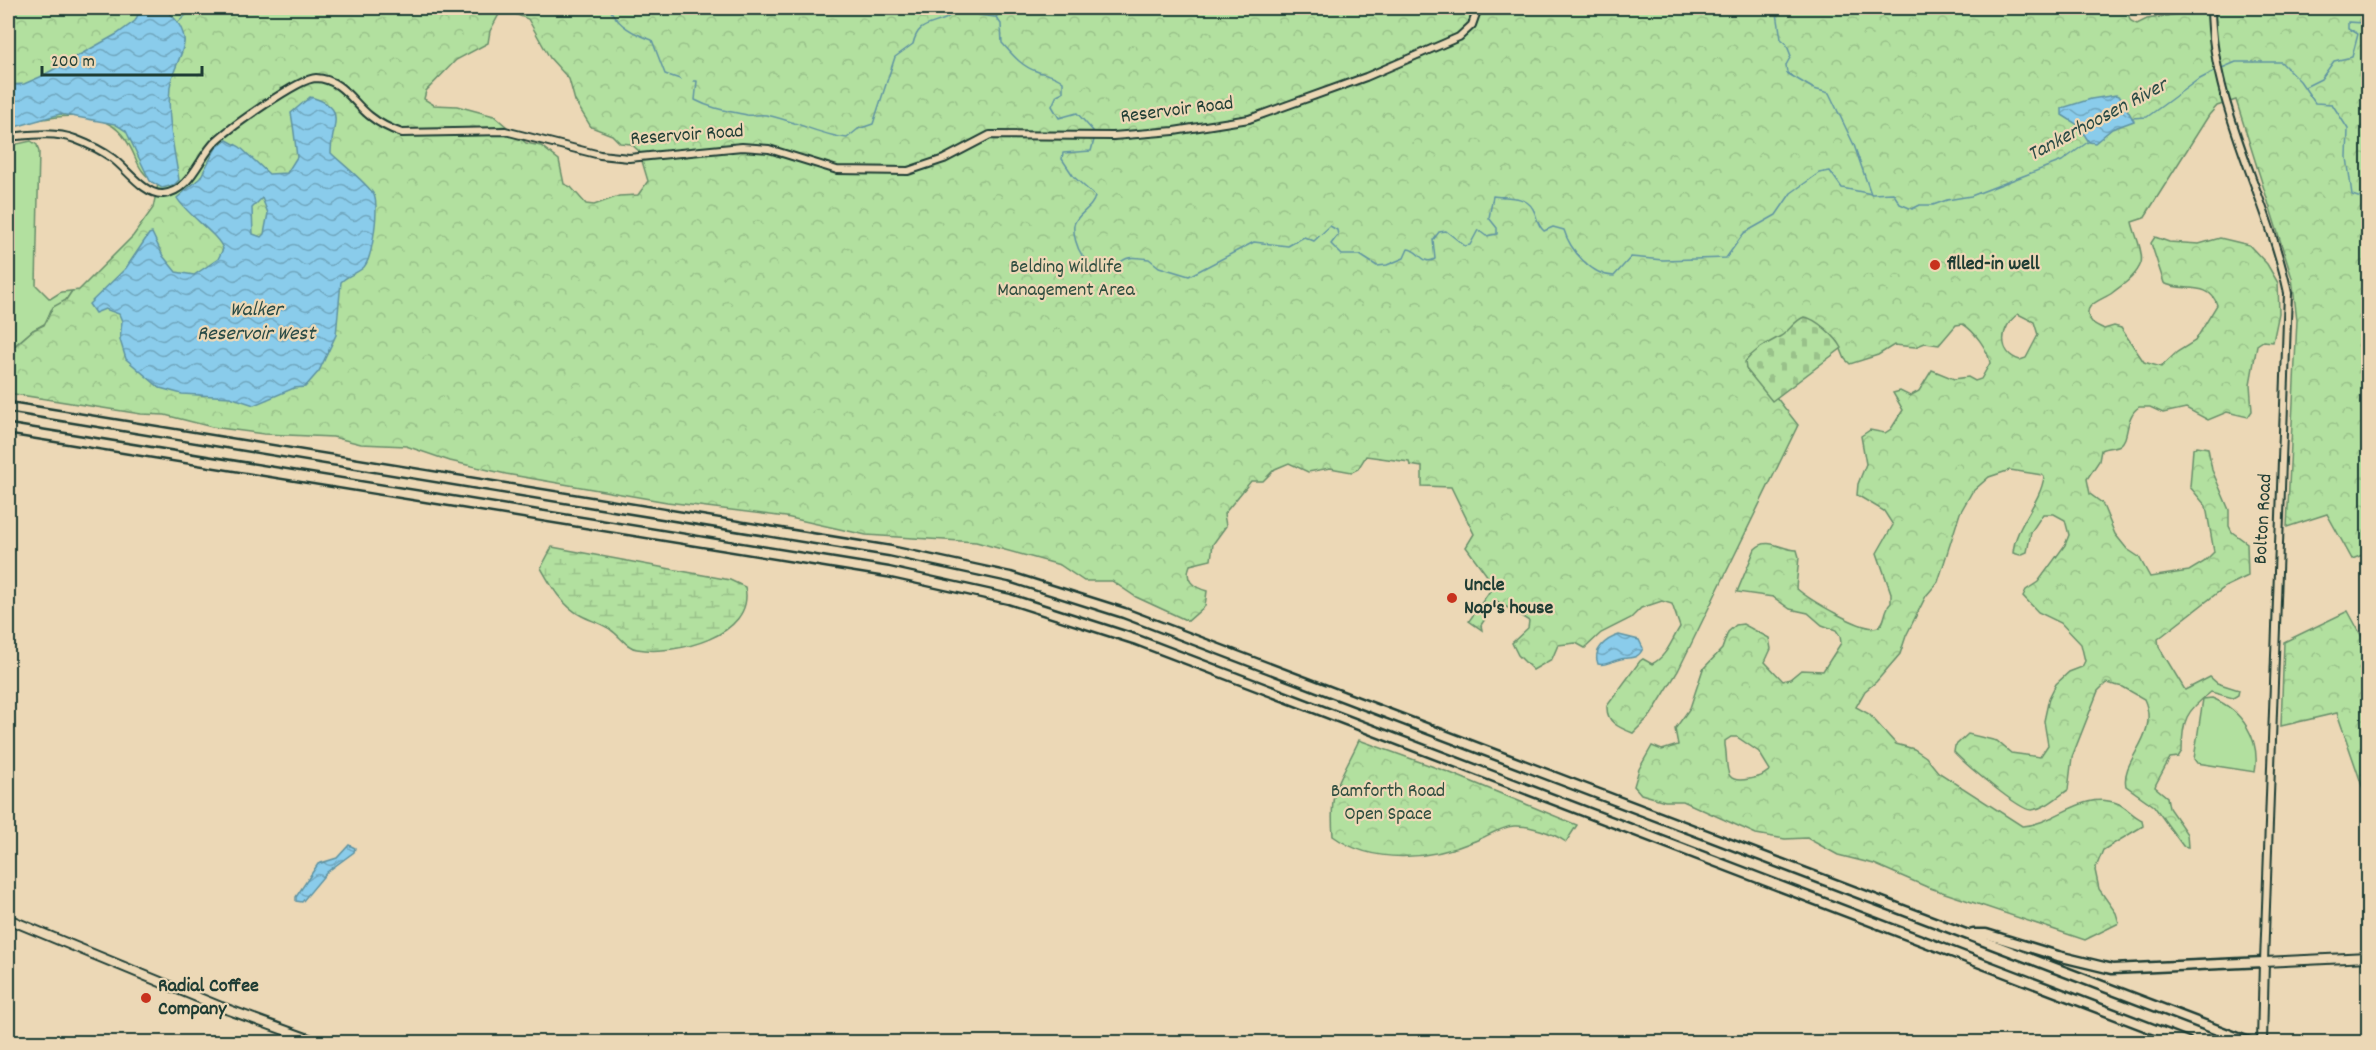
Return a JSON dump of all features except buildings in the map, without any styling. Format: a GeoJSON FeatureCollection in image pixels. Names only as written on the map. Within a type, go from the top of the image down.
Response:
{"type":"FeatureCollection","features":[{"type":"Feature","properties":{"kind":"highway"},"geometry":{"type":"LineString","coordinates":[[8,407],[890,551],[1004,576],[1124,613],[2249,1042]]}},
{"type":"Feature","properties":{"kind":"highway"},"geometry":{"type":"LineString","coordinates":[[8,429],[888,572],[1029,604],[1149,645],[2187,1042]]}},
{"type":"Feature","properties":{"kind":"highway"},"geometry":{"type":"LineString","coordinates":[[1966,934],[1986,934],[2058,956],[2112,969],[2264,962]]}},
{"type":"Feature","properties":{"kind":"main road"},"geometry":{"type":"LineString","coordinates":[[8,919],[221,1007],[317,1042]]}},
{"type":"Feature","properties":{"kind":"main road"},"geometry":{"type":"LineString","coordinates":[[2264,962],[2368,957]]}},
{"type":"Feature","properties":{"kind":"main road","name":"Bolton Road"},"geometry":{"type":"LineString","coordinates":[[2262,1042],[2264,962]]}},
{"type":"Feature","properties":{"kind":"street","name":"Reservoir Road"},"geometry":{"type":"LineString","coordinates":[[8,137],[55,135],[73,138],[105,153],[153,192],[165,194],[188,180],[217,140],[288,90],[303,81],[315,78],[331,81],[342,87],[369,116],[387,128],[402,133],[506,131],[600,155],[629,158],[742,147],[769,149],[837,170],[908,171],[944,159],[990,135],[1113,136],[1174,131],[1249,119],[1366,77],[1459,37],[1472,24],[1478,8]]}},
{"type":"Feature","properties":{"kind":"street","name":"Bolton Road"},"geometry":{"type":"LineString","coordinates":[[2211,8],[2216,62],[2220,77],[2280,260],[2288,293],[2264,962]]}},
{"type":"Feature","properties":{"kind":"green space","name":"Belding Wildlife Management Area"},"geometry":{"type":"Polygon","coordinates":[[[8,8],[2125,8],[2131,21],[2137,24],[2147,19],[2204,8],[2368,8],[2368,553],[2352,559],[2327,514],[2287,527],[2297,320],[2292,278],[2236,100],[2217,106],[2209,115],[2144,218],[2132,222],[2142,259],[2136,272],[2112,293],[2093,304],[2088,311],[2092,322],[2104,329],[2114,326],[2121,328],[2144,362],[2161,367],[2177,352],[2195,341],[2217,305],[2208,292],[2164,283],[2151,243],[2155,237],[2169,242],[2199,244],[2220,238],[2249,245],[2267,264],[2278,283],[2279,313],[2273,342],[2263,341],[2257,345],[2250,384],[2252,411],[2248,417],[2227,412],[2208,420],[2186,408],[2163,413],[2150,407],[2139,407],[2131,416],[2123,442],[2118,446],[2101,450],[2099,461],[2087,479],[2090,494],[2102,503],[2115,534],[2127,549],[2139,557],[2150,577],[2189,571],[2204,562],[2214,552],[2206,506],[2190,487],[2193,449],[2197,446],[2208,448],[2212,470],[2229,510],[2229,526],[2232,532],[2247,543],[2248,576],[2225,587],[2158,639],[2159,647],[2185,690],[2210,677],[2217,683],[2239,690],[2238,695],[2233,698],[2211,692],[2196,705],[2187,717],[2183,731],[2182,751],[2178,757],[2170,758],[2155,787],[2167,797],[2169,808],[2187,834],[2188,847],[2183,846],[2154,806],[2126,786],[2129,766],[2148,724],[2148,712],[2144,699],[2123,687],[2106,683],[2098,691],[2072,757],[2068,790],[2042,807],[2032,810],[2016,803],[1954,752],[1955,746],[1968,734],[1997,741],[2011,753],[2040,757],[2048,745],[2044,721],[2049,698],[2056,684],[2069,672],[2082,667],[2085,661],[2081,644],[2061,623],[2038,612],[2023,596],[2026,590],[2038,582],[2065,545],[2069,535],[2065,520],[2054,514],[2043,514],[2031,532],[2027,552],[2020,555],[2013,553],[2018,533],[2042,487],[2044,477],[2042,475],[2010,470],[1989,477],[1972,492],[1960,513],[1938,582],[1926,596],[1906,636],[1900,654],[1876,682],[1865,691],[1856,707],[1869,714],[1896,744],[1914,749],[1926,757],[1938,772],[2022,826],[2047,820],[2081,804],[2093,801],[2119,804],[2142,820],[2143,826],[2103,850],[2095,870],[2099,889],[2116,913],[2119,923],[2085,940],[1927,887],[1874,864],[1838,855],[1807,838],[1785,839],[1756,834],[1683,801],[1665,801],[1641,794],[1634,786],[1639,769],[1652,746],[1662,750],[1678,745],[1675,729],[1690,708],[1703,669],[1722,649],[1728,632],[1736,625],[1743,624],[1769,638],[1771,649],[1765,662],[1783,681],[1790,679],[1801,670],[1823,671],[1841,643],[1836,630],[1822,625],[1808,613],[1790,609],[1773,597],[1737,592],[1755,549],[1760,545],[1770,544],[1797,550],[1799,557],[1796,588],[1811,599],[1861,625],[1878,627],[1881,625],[1891,603],[1891,593],[1877,553],[1893,525],[1884,511],[1857,495],[1858,484],[1866,464],[1861,436],[1870,430],[1885,433],[1891,429],[1903,410],[1893,393],[1900,391],[1910,396],[1919,391],[1932,370],[1954,379],[1968,377],[1975,381],[1981,379],[1990,363],[1989,358],[1980,341],[1963,324],[1956,325],[1939,345],[1925,343],[1915,347],[1894,345],[1878,355],[1850,364],[1845,359],[1838,342],[1819,326],[1747,360],[1798,425],[1678,671],[1651,715],[1633,733],[1611,721],[1607,706],[1640,661],[1643,659],[1652,664],[1668,648],[1680,627],[1672,604],[1662,601],[1641,608],[1631,618],[1601,633],[1585,648],[1576,643],[1558,645],[1552,659],[1533,670],[1518,655],[1512,643],[1528,628],[1529,621],[1497,601],[1481,625],[1482,630],[1469,621],[1494,585],[1466,547],[1474,534],[1451,487],[1422,486],[1422,467],[1410,465],[1409,462],[1366,456],[1358,469],[1352,472],[1330,468],[1308,472],[1289,463],[1275,469],[1263,481],[1251,481],[1224,514],[1226,526],[1213,544],[1211,560],[1190,565],[1189,579],[1207,591],[1205,606],[1188,621],[1136,597],[1112,581],[1084,581],[1060,565],[976,542],[866,535],[786,517],[667,502],[506,474],[450,461],[406,446],[361,444],[333,437],[264,434],[212,427],[165,415],[141,414],[8,393],[8,352],[33,330],[44,325],[53,307],[66,300],[72,291],[79,290],[133,236],[153,208],[158,184],[141,169],[126,140],[115,128],[102,121],[71,116],[8,126],[8,8]],[[502,9],[490,31],[488,43],[456,60],[426,91],[424,99],[434,105],[457,106],[494,116],[526,143],[541,146],[559,160],[564,184],[571,187],[586,204],[594,205],[619,196],[638,195],[648,181],[639,151],[631,144],[620,143],[612,135],[591,127],[575,101],[569,79],[550,58],[528,19],[502,9]],[[2018,314],[2012,319],[2005,332],[2005,346],[2007,352],[2020,360],[2026,358],[2038,335],[2034,322],[2018,314]],[[1731,737],[1725,741],[1728,772],[1734,779],[1762,776],[1770,770],[1759,752],[1737,737],[1731,737]]]}},
{"type":"Feature","properties":{"kind":"green space"},"geometry":{"type":"Polygon","coordinates":[[[31,141],[37,145],[39,152],[36,285],[50,299],[61,292],[72,291],[66,300],[51,310],[46,323],[33,330],[8,351],[8,146],[31,141]]]}},
{"type":"Feature","properties":{"kind":"green space"},"geometry":{"type":"Polygon","coordinates":[[[1804,317],[1826,329],[1842,348],[1772,401],[1746,369],[1745,362],[1804,317]]]}},
{"type":"Feature","properties":{"kind":"green space"},"geometry":{"type":"Polygon","coordinates":[[[552,547],[730,580],[745,587],[745,604],[738,619],[709,639],[690,646],[671,649],[633,648],[608,628],[575,612],[558,595],[541,568],[552,547]]]}},
{"type":"Feature","properties":{"kind":"green space"},"geometry":{"type":"Polygon","coordinates":[[[2348,611],[2368,648],[2368,803],[2337,713],[2281,726],[2284,642],[2348,611]]]}},
{"type":"Feature","properties":{"kind":"green space"},"geometry":{"type":"Polygon","coordinates":[[[2212,698],[2232,710],[2247,727],[2255,748],[2255,772],[2197,763],[2194,759],[2203,699],[2212,698]]]}},
{"type":"Feature","properties":{"kind":"green space","name":"Bamforth Road Open Space"},"geometry":{"type":"Polygon","coordinates":[[[1359,740],[1448,772],[1577,825],[1566,842],[1541,830],[1514,826],[1458,847],[1422,855],[1385,856],[1349,846],[1333,836],[1334,795],[1359,740]]]}},
{"type":"Feature","properties":{"kind":"water"},"geometry":{"type":"Polygon","coordinates":[[[141,8],[164,8],[179,25],[184,38],[183,49],[171,80],[169,99],[179,180],[174,185],[162,188],[150,181],[126,131],[115,124],[60,114],[8,129],[8,85],[24,84],[40,77],[117,34],[135,21],[141,8]]]}},
{"type":"Feature","properties":{"kind":"water"},"geometry":{"type":"Polygon","coordinates":[[[2116,95],[2120,97],[2134,121],[2112,129],[2095,143],[2089,142],[2078,125],[2062,115],[2062,108],[2091,99],[2116,95]]]}},
{"type":"Feature","properties":{"kind":"water","name":"Walker Reservoir West"},"geometry":{"type":"Polygon","coordinates":[[[310,97],[330,106],[335,118],[331,153],[366,185],[374,195],[375,201],[375,220],[370,253],[364,267],[341,282],[336,335],[319,371],[305,387],[294,388],[254,405],[230,397],[182,394],[160,388],[126,359],[120,340],[122,321],[119,314],[105,309],[95,313],[89,304],[126,268],[149,234],[152,233],[163,256],[176,272],[194,275],[218,259],[223,249],[220,243],[177,198],[200,178],[216,148],[227,140],[240,147],[269,174],[287,173],[297,157],[291,113],[310,97]],[[262,198],[252,208],[253,234],[261,237],[264,234],[268,213],[262,198]]]}},
{"type":"Feature","properties":{"kind":"water"},"geometry":{"type":"Polygon","coordinates":[[[1619,635],[1639,640],[1643,648],[1639,655],[1598,664],[1597,654],[1601,646],[1609,639],[1619,635]]]}},
{"type":"Feature","properties":{"kind":"water"},"geometry":{"type":"Polygon","coordinates":[[[349,845],[355,848],[354,852],[327,872],[302,902],[296,901],[296,897],[318,864],[337,858],[349,845]]]}},
{"type":"Feature","properties":{"kind":"waterway"},"geometry":{"type":"LineString","coordinates":[[177,23],[194,8]]}},
{"type":"Feature","properties":{"kind":"waterway"},"geometry":{"type":"LineString","coordinates":[[609,8],[617,20],[627,28],[652,40],[665,74],[680,79]]}},
{"type":"Feature","properties":{"kind":"waterway"},"geometry":{"type":"LineString","coordinates":[[694,81],[697,81],[695,100],[708,106],[747,115],[776,117],[826,134],[847,138],[858,129],[873,124],[895,57],[913,44],[921,29],[945,19],[961,8]]}},
{"type":"Feature","properties":{"kind":"waterway"},"geometry":{"type":"LineString","coordinates":[[970,8],[979,15],[995,17]]}},
{"type":"Feature","properties":{"kind":"waterway"},"geometry":{"type":"LineString","coordinates":[[996,17],[1004,8]]}},
{"type":"Feature","properties":{"kind":"waterway"},"geometry":{"type":"LineString","coordinates":[[1761,8],[1765,12],[1777,13],[1781,39],[1786,43],[1791,56],[1786,65],[1787,73],[1814,89],[1829,93],[1854,145],[1871,194]]}},
{"type":"Feature","properties":{"kind":"waterway","name":"Tankerhoosen River"},"geometry":{"type":"LineString","coordinates":[[996,17],[1001,24],[1002,43],[1017,59],[1031,69],[1063,82],[1063,92],[1057,95],[1052,106],[1059,118],[1077,113],[1094,132]]}},
{"type":"Feature","properties":{"kind":"waterway"},"geometry":{"type":"LineString","coordinates":[[2305,87],[2321,79],[2334,61],[2352,57],[2358,34],[2348,28],[2348,22],[2363,23],[2368,17]]}},
{"type":"Feature","properties":{"kind":"waterway","name":"Tankerhoosen River"},"geometry":{"type":"LineString","coordinates":[[2222,68],[2236,62],[2281,62],[2300,81],[2315,103],[2332,104],[2348,129],[2347,157],[2352,195],[2368,200]]}},
{"type":"Feature","properties":{"kind":"waterway","name":"Tankerhoosen River"},"geometry":{"type":"LineString","coordinates":[[2132,118],[2147,117],[2196,81],[2217,70]]}},
{"type":"Feature","properties":{"kind":"waterway","name":"Tankerhoosen River"},"geometry":{"type":"LineString","coordinates":[[1094,140],[1091,151],[1063,153],[1062,159],[1074,177],[1095,196],[1094,201],[1075,221],[1074,232],[1078,249],[1088,263],[1102,270],[1110,269],[1128,258],[1138,258],[1149,259],[1159,267],[1189,276],[1254,242],[1288,246],[1304,237],[1314,241],[1330,226],[1337,230],[1338,235],[1331,244],[1342,255],[1360,255],[1377,266],[1387,265],[1404,258],[1408,249],[1427,261],[1431,261],[1435,259],[1433,240],[1439,232],[1446,231],[1465,246],[1470,245],[1478,230],[1486,236],[1497,234],[1497,228],[1489,218],[1493,196],[1526,201],[1533,209],[1544,231],[1553,227],[1564,230],[1571,246],[1590,267],[1598,272],[1614,276],[1631,257],[1663,260],[1726,258],[1744,233],[1776,215],[1791,193],[1819,173],[1830,171],[1842,188],[1872,194],[1893,193],[1900,204],[1912,209],[1920,205],[1933,205],[1971,196],[2062,161],[2088,142]]}},
{"type":"Feature","properties":{"kind":"place","name":"filled-in well"},"geometry":{"type":"Point","coordinates":[1935,265]}},
{"type":"Feature","properties":{"kind":"place","name":"Uncle Nap's house"},"geometry":{"type":"Point","coordinates":[1452,598]}},
{"type":"Feature","properties":{"kind":"place","name":"Radial Coffee Company"},"geometry":{"type":"Point","coordinates":[146,998]}}]}
